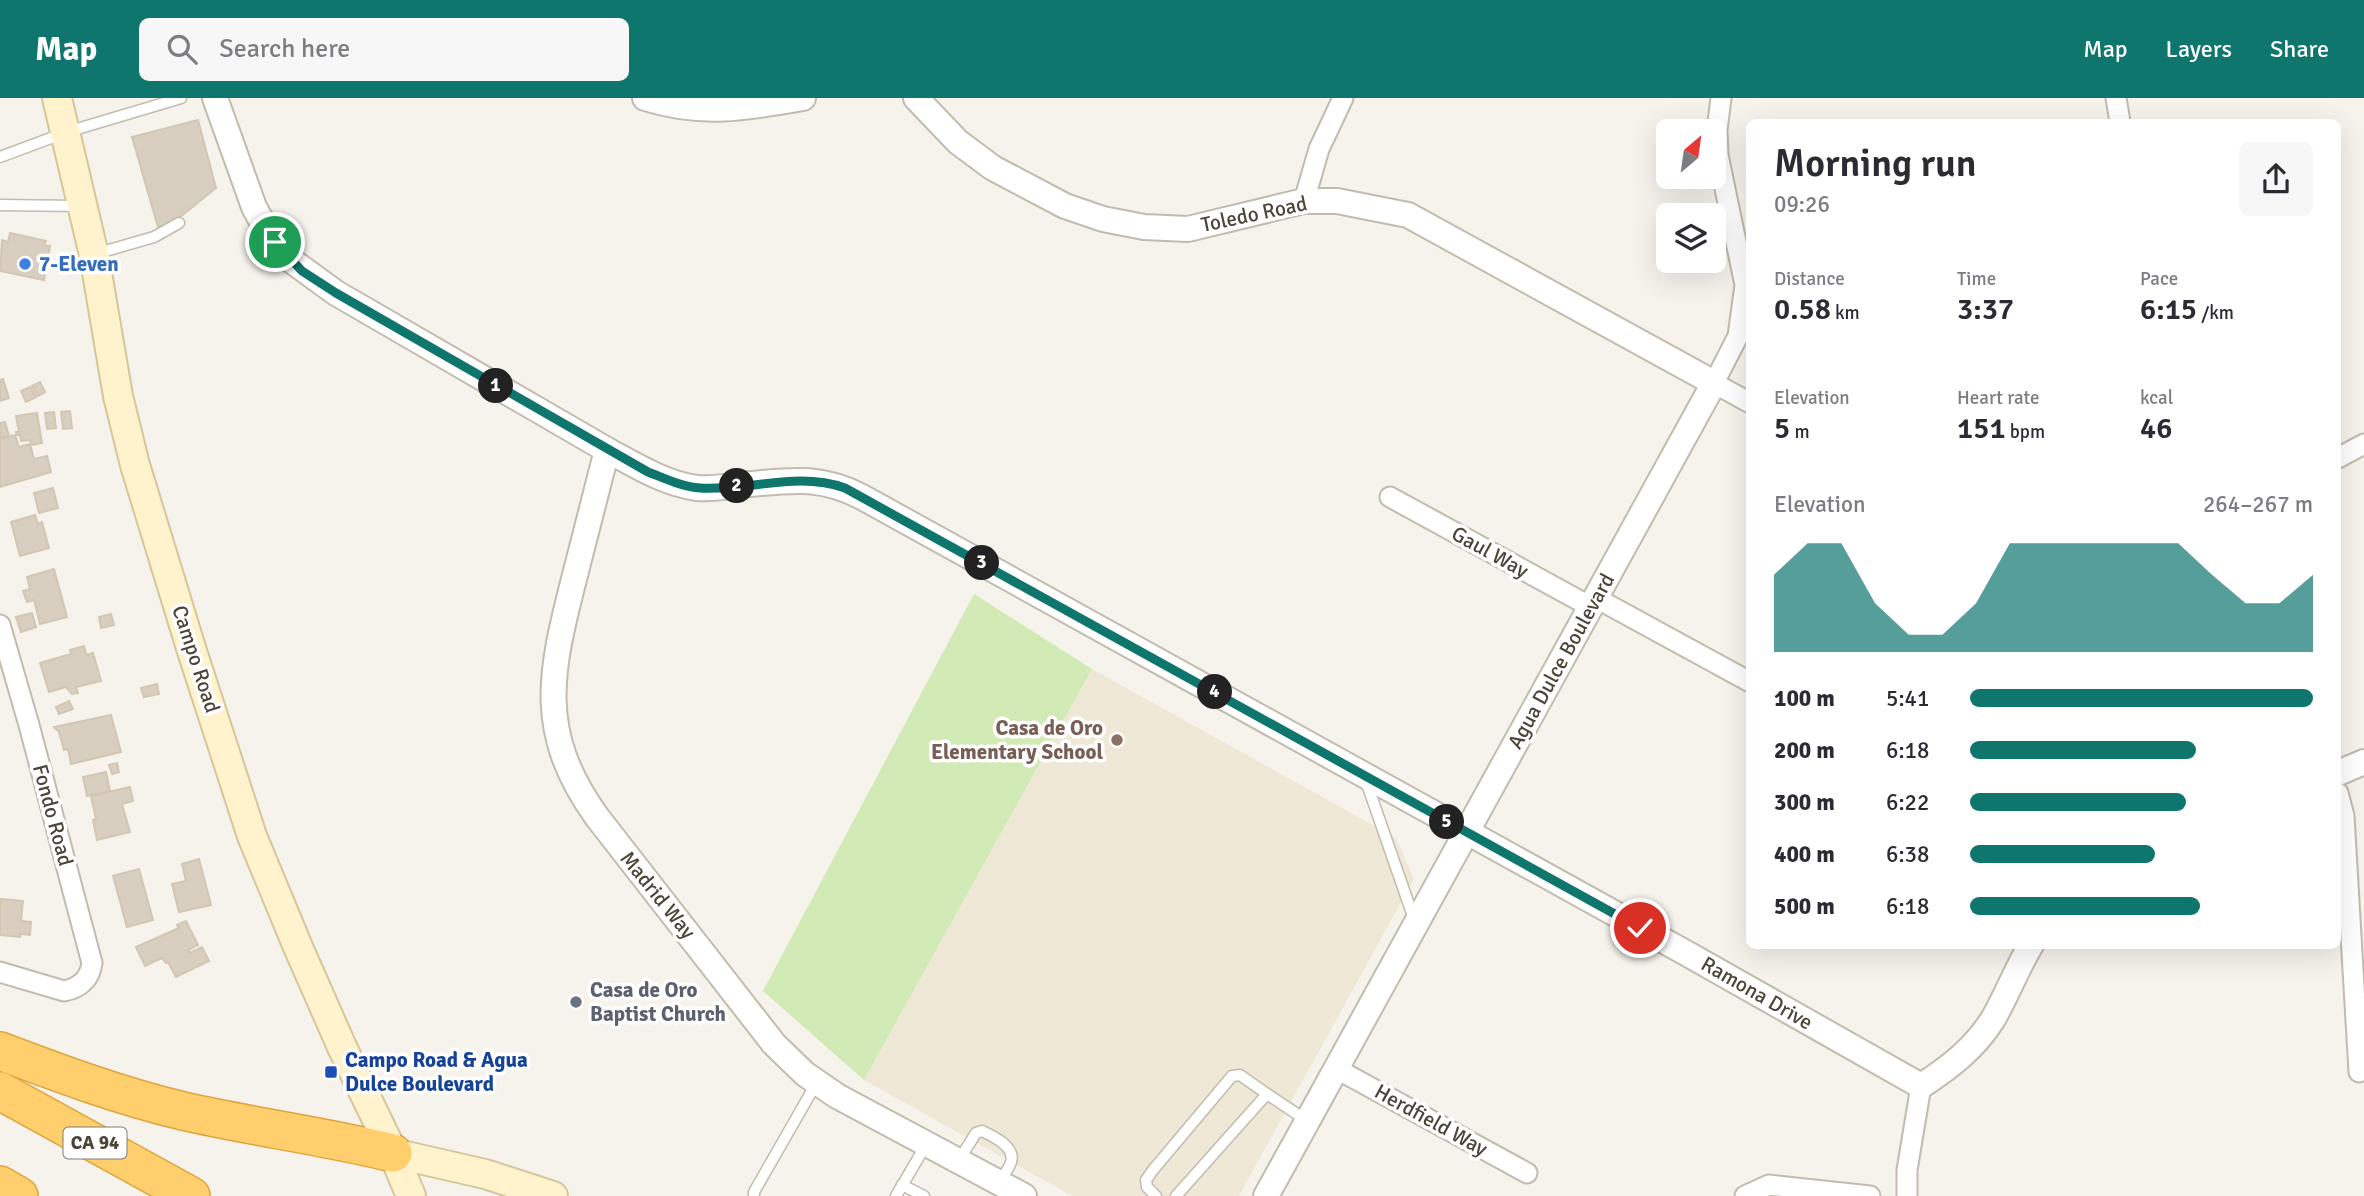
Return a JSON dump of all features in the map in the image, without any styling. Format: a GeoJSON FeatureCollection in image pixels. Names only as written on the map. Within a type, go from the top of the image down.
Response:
{"type":"FeatureCollection","features":[{"type":"Feature","properties":{"kind":"highway"},"geometry":{"type":"LineString","coordinates":[[0,1051],[93,1087],[184,1111],[347,1141],[393,1153]]}},
{"type":"Feature","properties":{"kind":"highway","name":"CA 94"},"geometry":{"type":"LineString","coordinates":[[0,1091],[191,1196]]}},
{"type":"Feature","properties":{"kind":"highway"},"geometry":{"type":"LineString","coordinates":[[0,1185],[19,1196]]}},
{"type":"Feature","properties":{"kind":"main road","name":"Campo Road"},"geometry":{"type":"LineString","coordinates":[[58,110],[84,206],[118,396],[135,465],[253,836],[326,1010],[411,1196]]}},
{"type":"Feature","properties":{"kind":"main road"},"geometry":{"type":"LineString","coordinates":[[393,1153],[485,1174],[553,1196]]}},
{"type":"Feature","properties":{"kind":"street","name":"Ramona Drive"},"geometry":{"type":"LineString","coordinates":[[215,98],[254,207],[275,242],[297,266],[336,293],[607,450],[648,472],[697,488],[802,480],[826,482],[845,488],[1921,1086]]}},
{"type":"Feature","properties":{"kind":"street"},"geometry":{"type":"LineString","coordinates":[[645,98],[705,110],[742,109],[803,98]]}},
{"type":"Feature","properties":{"kind":"street","name":"Toledo Road"},"geometry":{"type":"LineString","coordinates":[[916,98],[958,142],[993,168],[1065,206],[1104,219],[1144,227],[1188,229],[1304,201],[1337,201],[1408,215],[1746,401]]}},
{"type":"Feature","properties":{"kind":"street"},"geometry":{"type":"LineString","coordinates":[[1304,201],[1319,149],[1343,98]]}},
{"type":"Feature","properties":{"kind":"street","name":"Agua Dulce Boulevard"},"geometry":{"type":"LineString","coordinates":[[1266,1196],[1738,336],[1745,285],[1718,155],[1717,130],[1721,98]]}},
{"type":"Feature","properties":{"kind":"street"},"geometry":{"type":"LineString","coordinates":[[2116,98],[2120,119]]}},
{"type":"Feature","properties":{"kind":"street"},"geometry":{"type":"LineString","coordinates":[[2341,456],[2364,444]]}},
{"type":"Feature","properties":{"kind":"street","name":"Madrid Way"},"geometry":{"type":"LineString","coordinates":[[607,450],[554,661],[553,702],[563,753],[575,782],[604,826],[774,1044],[805,1074],[837,1096],[1024,1196]]}},
{"type":"Feature","properties":{"kind":"street","name":"Gaul Way"},"geometry":{"type":"LineString","coordinates":[[1390,497],[1746,680]]}},
{"type":"Feature","properties":{"kind":"street","name":"Fondo Road"},"geometry":{"type":"LineString","coordinates":[[0,625],[92,956],[91,970],[84,982],[71,990],[64,991],[0,972]]}},
{"type":"Feature","properties":{"kind":"street"},"geometry":{"type":"LineString","coordinates":[[2341,773],[2364,762]]}},
{"type":"Feature","properties":{"kind":"street"},"geometry":{"type":"LineString","coordinates":[[2341,804],[2344,816],[2360,1072]]}},
{"type":"Feature","properties":{"kind":"street"},"geometry":{"type":"LineString","coordinates":[[1907,1196],[1907,1170],[1921,1086],[1946,1070],[1982,1035],[2029,949]]}},
{"type":"Feature","properties":{"kind":"street","name":"Herdfield Way"},"geometry":{"type":"LineString","coordinates":[[1335,1068],[1527,1173]]}},
{"type":"Feature","properties":{"kind":"street"},"geometry":{"type":"LineString","coordinates":[[1745,1196],[1769,1185],[1870,1196]]}},
{"type":"Feature","properties":{"kind":"lane"},"geometry":{"type":"LineString","coordinates":[[0,156],[58,110],[181,98]]}},
{"type":"Feature","properties":{"kind":"lane"},"geometry":{"type":"LineString","coordinates":[[0,205],[84,206]]}},
{"type":"Feature","properties":{"kind":"lane"},"geometry":{"type":"LineString","coordinates":[[94,255],[154,237],[179,223]]}},
{"type":"Feature","properties":{"kind":"lane"},"geometry":{"type":"LineString","coordinates":[[1363,774],[1415,923]]}},
{"type":"Feature","properties":{"kind":"lane"},"geometry":{"type":"LineString","coordinates":[[1156,1196],[1147,1187],[1146,1180],[1233,1076],[1240,1075],[1306,1120]]}},
{"type":"Feature","properties":{"kind":"lane"},"geometry":{"type":"LineString","coordinates":[[754,1196],[817,1082]]}},
{"type":"Feature","properties":{"kind":"lane"},"geometry":{"type":"LineString","coordinates":[[1176,1196],[1267,1094]]}},
{"type":"Feature","properties":{"kind":"lane"},"geometry":{"type":"LineString","coordinates":[[959,1160],[976,1132],[989,1134],[1012,1154],[1011,1163],[998,1182]]}},
{"type":"Feature","properties":{"kind":"lane"},"geometry":{"type":"LineString","coordinates":[[896,1196],[927,1142]]}},
{"type":"Feature","properties":{"kind":"lane"},"geometry":{"type":"LineString","coordinates":[[902,1185],[924,1196]]}},
{"type":"Feature","properties":{"kind":"shaded area"},"geometry":{"type":"Polygon","coordinates":[[[1092,669],[1396,838],[1414,879],[1239,1196],[1072,1196],[864,1080],[1092,669]]]}},
{"type":"Feature","properties":{"kind":"green space"},"geometry":{"type":"Polygon","coordinates":[[[974,594],[1092,669],[864,1080],[763,991],[974,594]]]}},
{"type":"Feature","properties":{"kind":"building"},"geometry":{"type":"Polygon","coordinates":[[[198,120],[216,188],[169,226],[158,227],[132,137],[198,120]]]}},
{"type":"Feature","properties":{"kind":"building"},"geometry":{"type":"Polygon","coordinates":[[[10,233],[46,241],[44,245],[50,246],[44,280],[0,271],[2,240],[8,242],[10,233]]]}},
{"type":"Feature","properties":{"kind":"building"},"geometry":{"type":"Polygon","coordinates":[[[3,379],[9,398],[0,401],[0,380],[3,379]]]}},
{"type":"Feature","properties":{"kind":"building"},"geometry":{"type":"Polygon","coordinates":[[[40,382],[45,392],[38,396],[32,386],[40,382]]]}},
{"type":"Feature","properties":{"kind":"building"},"geometry":{"type":"Polygon","coordinates":[[[30,387],[36,397],[26,402],[21,391],[30,387]]]}},
{"type":"Feature","properties":{"kind":"building"},"geometry":{"type":"Polygon","coordinates":[[[70,411],[72,428],[63,429],[61,412],[70,411]]]}},
{"type":"Feature","properties":{"kind":"building"},"geometry":{"type":"Polygon","coordinates":[[[54,412],[56,428],[47,429],[45,413],[54,412]]]}},
{"type":"Feature","properties":{"kind":"building"},"geometry":{"type":"Polygon","coordinates":[[[37,413],[42,443],[31,445],[30,440],[21,441],[20,435],[17,435],[16,432],[19,432],[16,416],[37,413]]]}},
{"type":"Feature","properties":{"kind":"building"},"geometry":{"type":"Polygon","coordinates":[[[5,422],[9,436],[0,438],[0,423],[5,422]]]}},
{"type":"Feature","properties":{"kind":"building"},"geometry":{"type":"Polygon","coordinates":[[[15,435],[19,447],[30,444],[34,459],[47,456],[51,472],[0,487],[0,439],[15,435]]]}},
{"type":"Feature","properties":{"kind":"building"},"geometry":{"type":"Polygon","coordinates":[[[53,488],[58,508],[39,513],[34,493],[53,488]]]}},
{"type":"Feature","properties":{"kind":"building"},"geometry":{"type":"Polygon","coordinates":[[[35,515],[38,524],[42,522],[49,548],[20,556],[11,522],[35,515]]]}},
{"type":"Feature","properties":{"kind":"building"},"geometry":{"type":"Polygon","coordinates":[[[54,569],[67,617],[40,624],[34,600],[27,602],[23,591],[30,589],[27,577],[54,569]]]}},
{"type":"Feature","properties":{"kind":"building"},"geometry":{"type":"Polygon","coordinates":[[[32,613],[36,627],[21,632],[16,617],[32,613]]]}},
{"type":"Feature","properties":{"kind":"building"},"geometry":{"type":"Polygon","coordinates":[[[111,614],[114,625],[101,628],[99,617],[111,614]]]}},
{"type":"Feature","properties":{"kind":"building"},"geometry":{"type":"Polygon","coordinates":[[[84,646],[86,655],[93,653],[101,681],[76,687],[78,693],[72,694],[66,687],[49,692],[40,663],[71,654],[70,650],[84,646]]]}},
{"type":"Feature","properties":{"kind":"building"},"geometry":{"type":"Polygon","coordinates":[[[157,684],[159,694],[144,697],[141,688],[157,684]]]}},
{"type":"Feature","properties":{"kind":"building"},"geometry":{"type":"Polygon","coordinates":[[[69,701],[73,709],[59,714],[56,707],[69,701]]]}},
{"type":"Feature","properties":{"kind":"building"},"geometry":{"type":"Polygon","coordinates":[[[111,715],[121,752],[71,764],[68,749],[64,750],[59,732],[54,727],[111,715]]]}},
{"type":"Feature","properties":{"kind":"building"},"geometry":{"type":"Polygon","coordinates":[[[117,763],[119,772],[112,774],[109,765],[117,763]]]}},
{"type":"Feature","properties":{"kind":"building"},"geometry":{"type":"Polygon","coordinates":[[[106,772],[110,791],[87,796],[83,777],[106,772]]]}},
{"type":"Feature","properties":{"kind":"building"},"geometry":{"type":"Polygon","coordinates":[[[130,787],[133,801],[122,804],[130,832],[97,840],[91,796],[130,787]]]}},
{"type":"Feature","properties":{"kind":"building"},"geometry":{"type":"Polygon","coordinates":[[[199,859],[211,905],[179,912],[172,884],[186,881],[182,864],[199,859]]]}},
{"type":"Feature","properties":{"kind":"building"},"geometry":{"type":"Polygon","coordinates":[[[139,869],[153,920],[127,927],[113,876],[139,869]]]}},
{"type":"Feature","properties":{"kind":"building"},"geometry":{"type":"Polygon","coordinates":[[[0,899],[23,901],[21,921],[31,922],[30,935],[0,935],[0,899]]]}},
{"type":"Feature","properties":{"kind":"building"},"geometry":{"type":"Polygon","coordinates":[[[186,921],[198,945],[188,950],[190,953],[202,947],[209,961],[176,977],[168,962],[162,958],[145,966],[136,947],[179,928],[177,925],[186,921]]]}},
{"type":"Feature","properties":{"kind":"place","name":"7-Eleven"},"geometry":{"type":"Point","coordinates":[25,264]}},
{"type":"Feature","properties":{"kind":"place","name":"Casa de Oro Elementary School"},"geometry":{"type":"Point","coordinates":[1117,740]}},
{"type":"Feature","properties":{"kind":"place","name":"Casa de Oro Baptist Church"},"geometry":{"type":"Point","coordinates":[576,1002]}},
{"type":"Feature","properties":{"kind":"place","name":"Campo Road & Agua Dulce Boulevard"},"geometry":{"type":"Point","coordinates":[331,1072]}},
{"type":"Feature","properties":{"kind":"route"},"geometry":{"type":"LineString","coordinates":[[275,242],[302,271],[336,293],[648,472],[697,488],[802,480],[826,482],[845,488],[1640,928]]}}]}
